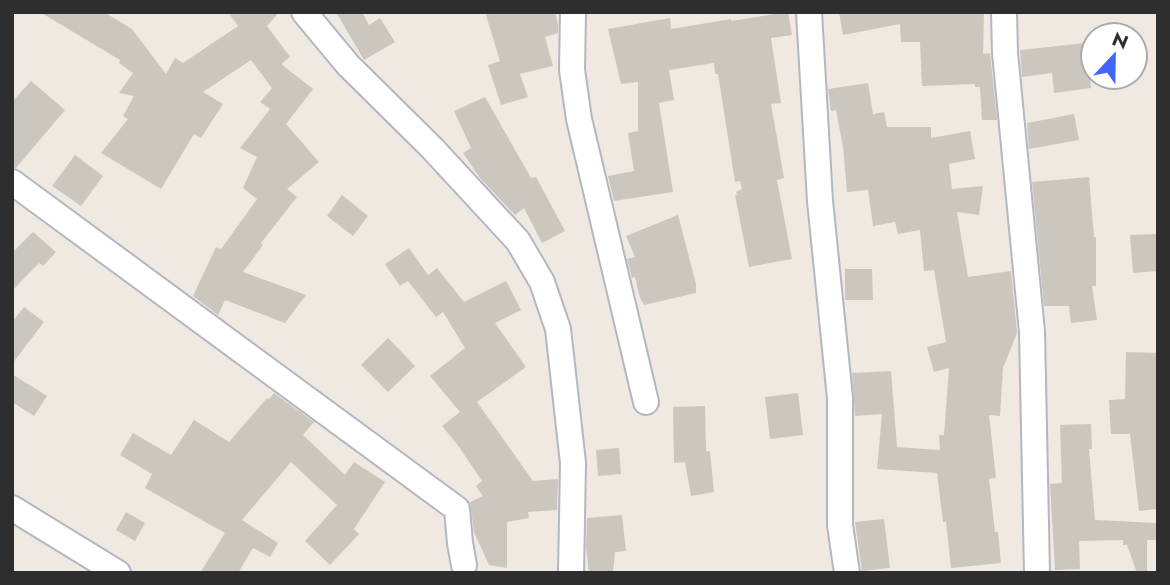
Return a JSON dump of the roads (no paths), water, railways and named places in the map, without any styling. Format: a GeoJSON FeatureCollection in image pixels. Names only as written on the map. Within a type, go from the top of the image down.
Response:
{"type":"FeatureCollection","features":[{"type":"Feature","properties":{"kind":"street"},"geometry":{"type":"LineString","coordinates":[[304,12],[348,65],[432,148],[518,240],[542,282],[558,329],[573,463],[571,573]]}},
{"type":"Feature","properties":{"kind":"street"},"geometry":{"type":"LineString","coordinates":[[573,12],[572,69],[579,119],[646,402]]}},
{"type":"Feature","properties":{"kind":"street"},"geometry":{"type":"LineString","coordinates":[[809,12],[820,201],[840,398],[839,525],[847,573]]}},
{"type":"Feature","properties":{"kind":"street"},"geometry":{"type":"LineString","coordinates":[[1004,12],[1005,53],[1032,332],[1037,573]]}},
{"type":"Feature","properties":{"kind":"street"},"geometry":{"type":"LineString","coordinates":[[12,182],[457,509],[464,565]]}},
{"type":"Feature","properties":{"kind":"street"},"geometry":{"type":"LineString","coordinates":[[12,509],[118,573]]}}]}
